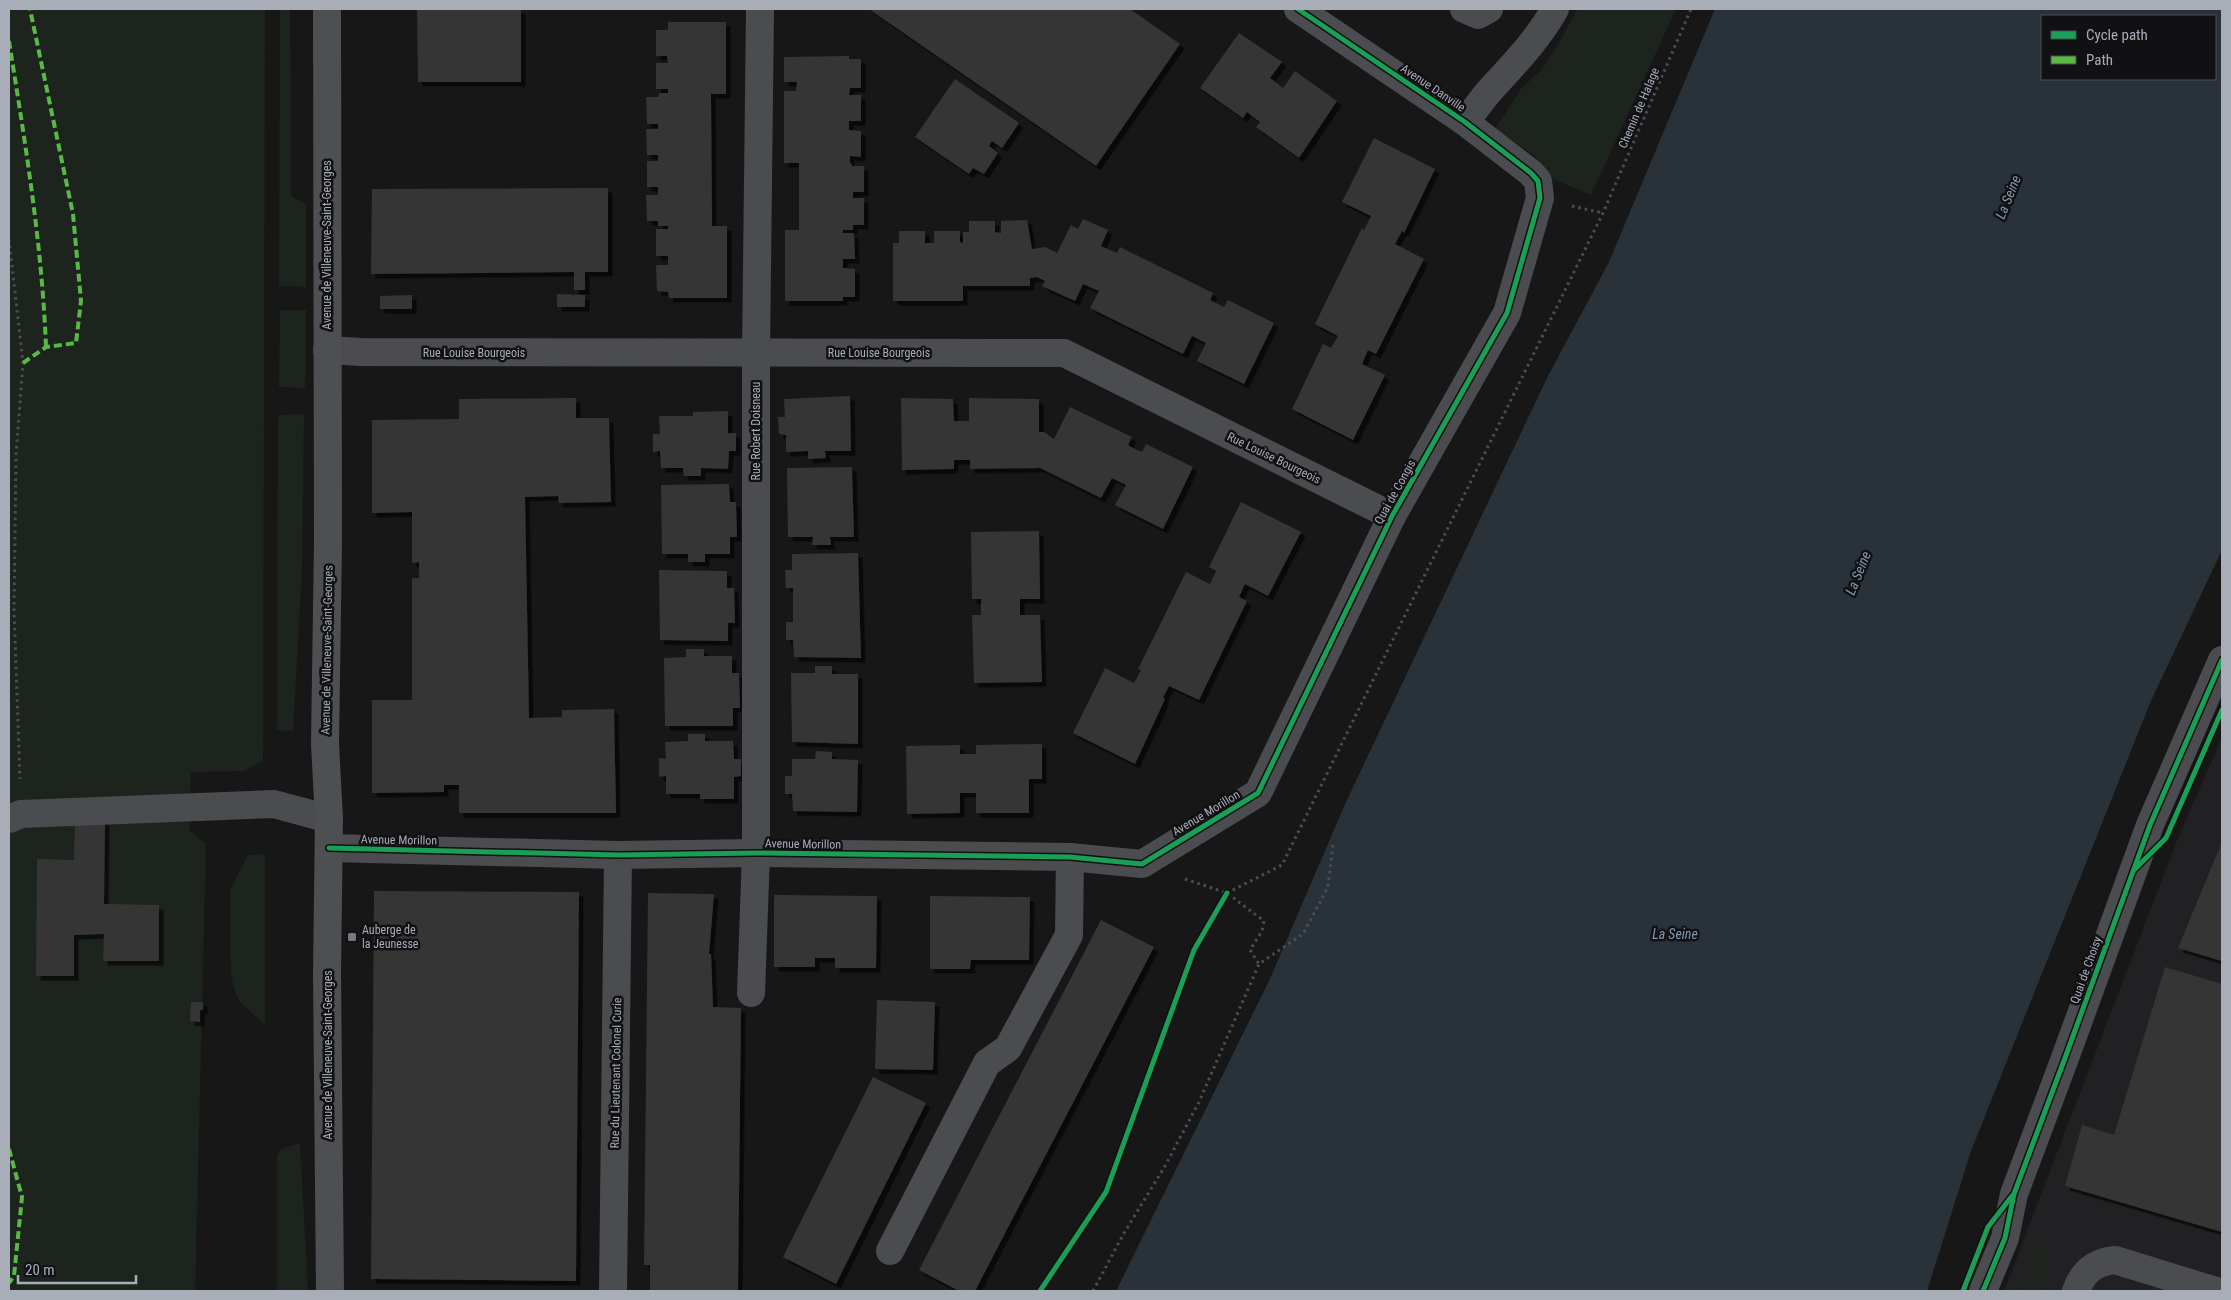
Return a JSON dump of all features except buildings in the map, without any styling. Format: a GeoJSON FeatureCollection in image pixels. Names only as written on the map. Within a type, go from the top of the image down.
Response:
{"type":"FeatureCollection","features":[{"type":"Feature","properties":{"kind":"main road","name":"Avenue de Villeneuve-Saint-Georges"},"geometry":{"type":"LineString","coordinates":[[327,9],[328,541],[325,744],[329,819],[327,973],[330,1291]]}},
{"type":"Feature","properties":{"kind":"street","name":"Rue Robert Doisneau"},"geometry":{"type":"LineString","coordinates":[[752,993],[756,853],[756,353],[760,9]]}},
{"type":"Feature","properties":{"kind":"street","name":"Avenue Danville"},"geometry":{"type":"LineString","coordinates":[[1298,9],[1465,122],[1531,173],[1538,181],[1540,198]]}},
{"type":"Feature","properties":{"kind":"street"},"geometry":{"type":"LineString","coordinates":[[1464,9],[1478,15],[1489,9]]}},
{"type":"Feature","properties":{"kind":"street"},"geometry":{"type":"LineString","coordinates":[[1465,122],[1491,90],[1519,61],[1555,9]]}},
{"type":"Feature","properties":{"kind":"street","name":"Quai de Congis"},"geometry":{"type":"LineString","coordinates":[[1258,793],[1392,516],[1507,313],[1540,198]]}},
{"type":"Feature","properties":{"kind":"street","name":"Rue Louise Bourgeois"},"geometry":{"type":"LineString","coordinates":[[327,350],[371,352],[1064,353],[1392,516]]}},
{"type":"Feature","properties":{"kind":"street","name":"Quai de Choisy"},"geometry":{"type":"LineString","coordinates":[[1983,1291],[2005,1238],[2014,1194],[2147,833],[2222,660]]}},
{"type":"Feature","properties":{"kind":"street","name":"Avenue Morillon"},"geometry":{"type":"LineString","coordinates":[[329,848],[618,855],[756,853],[1070,857],[1142,864],[1258,793]]}},
{"type":"Feature","properties":{"kind":"street"},"geometry":{"type":"LineString","coordinates":[[15,816],[274,804],[329,819]]}},
{"type":"Feature","properties":{"kind":"street","name":"Rue du Lieutenant Colonel Curie"},"geometry":{"type":"LineString","coordinates":[[614,1291],[618,855]]}},
{"type":"Feature","properties":{"kind":"street"},"geometry":{"type":"LineString","coordinates":[[890,1251],[987,1063],[1008,1048],[1069,934],[1070,857]]}},
{"type":"Feature","properties":{"kind":"street"},"geometry":{"type":"LineString","coordinates":[[2076,1291],[2087,1272],[2100,1262],[2115,1260],[2216,1291]]}},
{"type":"Feature","properties":{"kind":"path"},"geometry":{"type":"LineString","coordinates":[[9,239],[24,363],[16,455],[14,610],[15,816]]}},
{"type":"Feature","properties":{"kind":"path"},"geometry":{"type":"LineString","coordinates":[[1094,1291],[1124,1233],[1165,1166],[1199,1102],[1259,964],[1303,934],[1328,887],[1332,844]]}},
{"type":"Feature","properties":{"kind":"shaded area"},"geometry":{"type":"Polygon","coordinates":[[[9,9],[265,9],[263,761],[244,771],[191,772],[189,830],[206,844],[195,1291],[9,1291],[9,9]]]}},
{"type":"Feature","properties":{"kind":"shaded area"},"geometry":{"type":"Polygon","coordinates":[[[280,9],[290,9],[291,196],[306,204],[306,287],[279,286],[280,9]]]}},
{"type":"Feature","properties":{"kind":"shaded area"},"geometry":{"type":"Polygon","coordinates":[[[1577,9],[1676,9],[1591,195],[1548,177],[1534,155],[1495,129],[1521,89],[1543,68],[1577,9]]]}},
{"type":"Feature","properties":{"kind":"shaded area"},"geometry":{"type":"Polygon","coordinates":[[[280,310],[306,310],[305,388],[279,387],[280,310]]]}},
{"type":"Feature","properties":{"kind":"shaded area"},"geometry":{"type":"Polygon","coordinates":[[[304,414],[302,568],[293,731],[277,730],[278,418],[281,415],[304,414]]]}},
{"type":"Feature","properties":{"kind":"shaded area"},"geometry":{"type":"Polygon","coordinates":[[[2222,737],[2222,1291],[2004,1291],[2176,843],[2222,737]]]}},
{"type":"Feature","properties":{"kind":"shaded area"},"geometry":{"type":"Polygon","coordinates":[[[265,854],[265,1025],[239,1001],[233,985],[231,972],[230,890],[248,855],[265,854]]]}},
{"type":"Feature","properties":{"kind":"shaded area"},"geometry":{"type":"Polygon","coordinates":[[[300,1143],[308,1291],[277,1291],[277,1155],[282,1149],[300,1143]]]}},
{"type":"Feature","properties":{"kind":"shaded area"},"geometry":{"type":"Polygon","coordinates":[[[2040,1242],[2048,1247],[2041,1291],[2023,1291],[2040,1242]]]}},
{"type":"Feature","properties":{"kind":"water","name":"La Seine"},"geometry":{"type":"Polygon","coordinates":[[[1715,9],[2222,9],[2222,550],[2150,703],[1971,1151],[1927,1291],[1116,1291],[1269,981],[1346,802],[1547,378],[1609,262],[1715,9]]]}},
{"type":"Feature","properties":{"kind":"marked path"},"geometry":{"type":"LineString","coordinates":[[23,363],[46,347],[76,343],[81,301],[73,214],[30,9]]}},
{"type":"Feature","properties":{"kind":"marked path"},"geometry":{"type":"LineString","coordinates":[[9,41],[37,232],[46,347]]}},
{"type":"Feature","properties":{"kind":"marked path"},"geometry":{"type":"LineString","coordinates":[[9,1149],[22,1197],[14,1276],[9,1283]]}},
{"type":"Feature","properties":{"kind":"cycle path"},"geometry":{"type":"LineString","coordinates":[[329,848],[618,855],[756,853],[1070,857],[1142,864],[1258,793],[1392,516],[1507,313],[1540,198],[1538,181],[1531,173],[1465,122],[1298,9]]}},
{"type":"Feature","properties":{"kind":"cycle path"},"geometry":{"type":"LineString","coordinates":[[1983,1291],[2005,1238],[2014,1194],[2150,825],[2222,660]]}},
{"type":"Feature","properties":{"kind":"cycle path"},"geometry":{"type":"LineString","coordinates":[[2135,869],[2166,838],[2222,710]]}},
{"type":"Feature","properties":{"kind":"cycle path"},"geometry":{"type":"LineString","coordinates":[[1040,1291],[1106,1192],[1194,950],[1227,893]]}},
{"type":"Feature","properties":{"kind":"cycle path"},"geometry":{"type":"LineString","coordinates":[[1963,1291],[1988,1227],[2012,1196]]}},
{"type":"Feature","properties":{"kind":"place","name":"Auberge de la Jeunesse"},"geometry":{"type":"Point","coordinates":[352,937]}}]}
